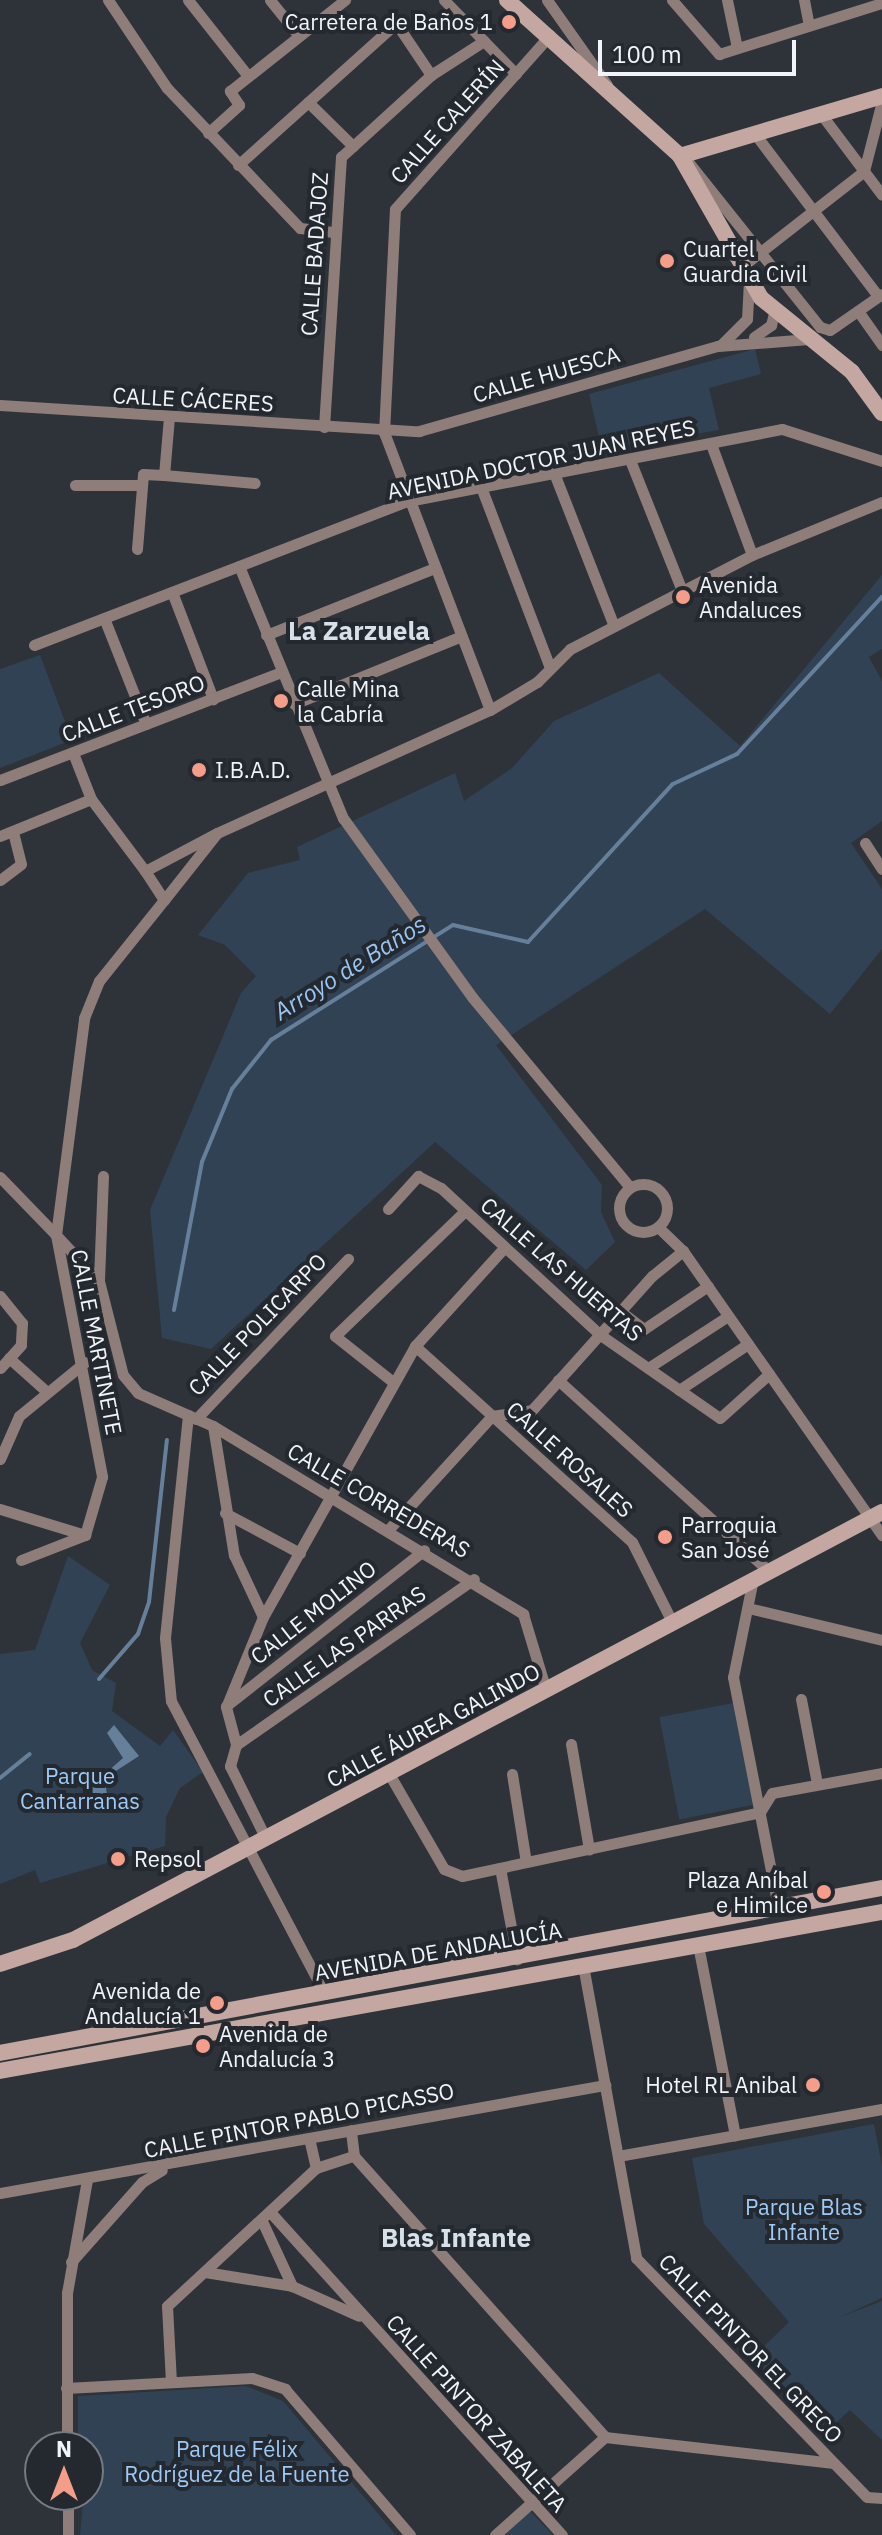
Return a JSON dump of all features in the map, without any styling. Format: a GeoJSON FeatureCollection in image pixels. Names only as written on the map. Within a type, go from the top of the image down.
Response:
{"type":"FeatureCollection","features":[{"type":"Feature","properties":{"kind":"main road"},"geometry":{"type":"LineString","coordinates":[[507,0],[607,85],[680,156],[745,275],[774,308],[821,345],[882,413]]}},
{"type":"Feature","properties":{"kind":"main road"},"geometry":{"type":"LineString","coordinates":[[680,156],[882,99]]}},
{"type":"Feature","properties":{"kind":"main road","name":"CALLE ÁUREA GALINDO"},"geometry":{"type":"LineString","coordinates":[[0,1964],[73,1940],[876,1515]]}},
{"type":"Feature","properties":{"kind":"main road","name":"AVENIDA DE ANDALUCÍA"},"geometry":{"type":"LineString","coordinates":[[0,2053],[779,1911],[882,1888]]}},
{"type":"Feature","properties":{"kind":"main road","name":"AVENIDA DE ANDALUCÍA"},"geometry":{"type":"LineString","coordinates":[[0,2071],[882,1912]]}},
{"type":"Feature","properties":{"kind":"street"},"geometry":{"type":"LineString","coordinates":[[108,0],[132,43],[238,165],[300,228],[335,232]]}},
{"type":"Feature","properties":{"kind":"street"},"geometry":{"type":"LineString","coordinates":[[188,0],[248,76]]}},
{"type":"Feature","properties":{"kind":"street"},"geometry":{"type":"LineString","coordinates":[[270,0],[299,36]]}},
{"type":"Feature","properties":{"kind":"street"},"geometry":{"type":"LineString","coordinates":[[208,133],[239,105],[230,91],[345,0]]}},
{"type":"Feature","properties":{"kind":"street"},"geometry":{"type":"LineString","coordinates":[[444,0],[516,74]]}},
{"type":"Feature","properties":{"kind":"street"},"geometry":{"type":"LineString","coordinates":[[547,0],[607,85]]}},
{"type":"Feature","properties":{"kind":"street"},"geometry":{"type":"LineString","coordinates":[[672,0],[719,54],[880,2]]}},
{"type":"Feature","properties":{"kind":"street"},"geometry":{"type":"LineString","coordinates":[[727,0],[737,48]]}},
{"type":"Feature","properties":{"kind":"street"},"geometry":{"type":"LineString","coordinates":[[804,0],[809,25]]}},
{"type":"Feature","properties":{"kind":"street"},"geometry":{"type":"LineString","coordinates":[[238,165],[396,23],[431,75]]}},
{"type":"Feature","properties":{"kind":"street","name":"CALLE CALERÍN"},"geometry":{"type":"LineString","coordinates":[[384,433],[395,209],[550,35]]}},
{"type":"Feature","properties":{"kind":"street","name":"CALLE BADAJOZ"},"geometry":{"type":"LineString","coordinates":[[324,427],[341,157],[431,75],[484,41]]}},
{"type":"Feature","properties":{"kind":"street"},"geometry":{"type":"LineString","coordinates":[[748,316],[745,275],[759,248],[864,171],[882,99]]}},
{"type":"Feature","properties":{"kind":"street"},"geometry":{"type":"LineString","coordinates":[[308,102],[353,146]]}},
{"type":"Feature","properties":{"kind":"street"},"geometry":{"type":"LineString","coordinates":[[821,114],[864,171],[880,186]]}},
{"type":"Feature","properties":{"kind":"street"},"geometry":{"type":"LineString","coordinates":[[680,156],[830,330],[880,295],[755,134]]}},
{"type":"Feature","properties":{"kind":"street","name":"CALLE HUESCA"},"geometry":{"type":"LineString","coordinates":[[718,346],[748,316],[774,308]]}},
{"type":"Feature","properties":{"kind":"street","name":"CALLE HUESCA"},"geometry":{"type":"LineString","coordinates":[[739,343],[769,328],[774,308]]}},
{"type":"Feature","properties":{"kind":"street"},"geometry":{"type":"LineString","coordinates":[[858,311],[882,345]]}},
{"type":"Feature","properties":{"kind":"street","name":"CALLE HUESCA"},"geometry":{"type":"LineString","coordinates":[[384,433],[419,431],[718,346],[796,336],[821,345]]}},
{"type":"Feature","properties":{"kind":"street","name":"CALLE CÁCERES"},"geometry":{"type":"LineString","coordinates":[[0,405],[384,433]]}},
{"type":"Feature","properties":{"kind":"street"},"geometry":{"type":"LineString","coordinates":[[164,475],[169,417]]}},
{"type":"Feature","properties":{"kind":"street","name":"AVENIDA DOCTOR JUAN REYES"},"geometry":{"type":"LineString","coordinates":[[34,645],[408,501],[782,429],[882,461]]}},
{"type":"Feature","properties":{"kind":"street"},"geometry":{"type":"LineString","coordinates":[[384,433],[432,569],[490,710]]}},
{"type":"Feature","properties":{"kind":"street"},"geometry":{"type":"LineString","coordinates":[[711,444],[752,555]]}},
{"type":"Feature","properties":{"kind":"street"},"geometry":{"type":"LineString","coordinates":[[630,460],[682,591]]}},
{"type":"Feature","properties":{"kind":"street"},"geometry":{"type":"LineString","coordinates":[[554,473],[614,626]]}},
{"type":"Feature","properties":{"kind":"street"},"geometry":{"type":"LineString","coordinates":[[137,549],[143,474],[255,483]]}},
{"type":"Feature","properties":{"kind":"street"},"geometry":{"type":"LineString","coordinates":[[75,485],[142,485]]}},
{"type":"Feature","properties":{"kind":"street"},"geometry":{"type":"LineString","coordinates":[[481,487],[550,668]]}},
{"type":"Feature","properties":{"kind":"street"},"geometry":{"type":"LineString","coordinates":[[145,871],[217,833],[490,710],[614,626],[752,555],[882,502]]}},
{"type":"Feature","properties":{"kind":"street"},"geometry":{"type":"LineString","coordinates":[[239,566],[325,784],[408,909],[472,997],[630,1187]]}},
{"type":"Feature","properties":{"kind":"street"},"geometry":{"type":"LineString","coordinates":[[266,635],[432,569]]}},
{"type":"Feature","properties":{"kind":"street"},"geometry":{"type":"LineString","coordinates":[[172,592],[213,699]]}},
{"type":"Feature","properties":{"kind":"street"},"geometry":{"type":"LineString","coordinates":[[104,618],[146,724]]}},
{"type":"Feature","properties":{"kind":"street"},"geometry":{"type":"LineString","coordinates":[[294,704],[459,637]]}},
{"type":"Feature","properties":{"kind":"street","name":"CALLE TESORO"},"geometry":{"type":"LineString","coordinates":[[0,780],[281,672]]}},
{"type":"Feature","properties":{"kind":"street"},"geometry":{"type":"LineString","coordinates":[[73,753],[91,799],[164,900]]}},
{"type":"Feature","properties":{"kind":"street"},"geometry":{"type":"LineString","coordinates":[[0,836],[91,799]]}},
{"type":"Feature","properties":{"kind":"street"},"geometry":{"type":"LineString","coordinates":[[0,880],[21,864],[13,831]]}},
{"type":"Feature","properties":{"kind":"street"},"geometry":{"type":"LineString","coordinates":[[99,1281],[56,1235],[84,1018],[99,981],[217,833]]}},
{"type":"Feature","properties":{"kind":"street"},"geometry":{"type":"LineString","coordinates":[[865,843],[882,869]]}},
{"type":"Feature","properties":{"kind":"street"},"geometry":{"type":"LineString","coordinates":[[99,1281],[103,1176]]}},
{"type":"Feature","properties":{"kind":"street","name":"CALLE LAS HUERTAS"},"geometry":{"type":"LineString","coordinates":[[388,1209],[418,1176],[465,1211],[599,1334],[720,1418],[769,1374]]}},
{"type":"Feature","properties":{"kind":"street","name":"CALLE MARTINETE"},"geometry":{"type":"LineString","coordinates":[[0,1177],[56,1235],[85,1362],[102,1477],[85,1535]]}},
{"type":"Feature","properties":{"kind":"street"},"geometry":{"type":"LineString","coordinates":[[645,1184],[662,1193],[667,1211],[658,1227],[640,1233],[623,1224],[618,1206],[630,1187],[645,1184]]}},
{"type":"Feature","properties":{"kind":"street"},"geometry":{"type":"LineString","coordinates":[[393,1382],[335,1336],[465,1211]]}},
{"type":"Feature","properties":{"kind":"street"},"geometry":{"type":"LineString","coordinates":[[658,1227],[683,1251],[769,1374],[876,1515],[882,1535]]}},
{"type":"Feature","properties":{"kind":"street"},"geometry":{"type":"LineString","coordinates":[[325,1994],[230,1766],[236,1745],[226,1707],[263,1617],[333,1496],[393,1382],[415,1346],[504,1248]]}},
{"type":"Feature","properties":{"kind":"street"},"geometry":{"type":"LineString","coordinates":[[389,1529],[492,1416],[532,1410],[620,1311],[683,1251]]}},
{"type":"Feature","properties":{"kind":"street","name":"CALLE POLICARPO"},"geometry":{"type":"LineString","coordinates":[[192,1417],[348,1259]]}},
{"type":"Feature","properties":{"kind":"street","name":"CALLE CORREDERAS"},"geometry":{"type":"LineString","coordinates":[[99,1281],[123,1375],[138,1393],[213,1426],[474,1579],[523,1614],[546,1690]]}},
{"type":"Feature","properties":{"kind":"street"},"geometry":{"type":"LineString","coordinates":[[620,1311],[644,1329],[708,1286]]}},
{"type":"Feature","properties":{"kind":"street"},"geometry":{"type":"LineString","coordinates":[[0,1296],[22,1323],[21,1345],[0,1368]]}},
{"type":"Feature","properties":{"kind":"street"},"geometry":{"type":"LineString","coordinates":[[648,1368],[728,1316]]}},
{"type":"Feature","properties":{"kind":"street"},"geometry":{"type":"LineString","coordinates":[[679,1390],[748,1344]]}},
{"type":"Feature","properties":{"kind":"street","name":"CALLE ROSALES"},"geometry":{"type":"LineString","coordinates":[[415,1346],[632,1542],[672,1622]]}},
{"type":"Feature","properties":{"kind":"street"},"geometry":{"type":"LineString","coordinates":[[9,1358],[47,1392]]}},
{"type":"Feature","properties":{"kind":"street"},"geometry":{"type":"LineString","coordinates":[[0,1459],[19,1416],[85,1362]]}},
{"type":"Feature","properties":{"kind":"street"},"geometry":{"type":"LineString","coordinates":[[558,1380],[769,1571]]}},
{"type":"Feature","properties":{"kind":"street"},"geometry":{"type":"LineString","coordinates":[[192,1417],[166,1673],[184,1729],[260,1842]]}},
{"type":"Feature","properties":{"kind":"street"},"geometry":{"type":"LineString","coordinates":[[213,1426],[234,1555],[263,1617]]}},
{"type":"Feature","properties":{"kind":"street"},"geometry":{"type":"LineString","coordinates":[[0,1509],[85,1535]]}},
{"type":"Feature","properties":{"kind":"street"},"geometry":{"type":"LineString","coordinates":[[225,1513],[300,1553]]}},
{"type":"Feature","properties":{"kind":"street"},"geometry":{"type":"LineString","coordinates":[[21,1560],[85,1535]]}},
{"type":"Feature","properties":{"kind":"street","name":"CALLE MOLINO"},"geometry":{"type":"LineString","coordinates":[[226,1707],[424,1550]]}},
{"type":"Feature","properties":{"kind":"street","name":"CALLE LAS PARRAS"},"geometry":{"type":"LineString","coordinates":[[236,1745],[474,1579]]}},
{"type":"Feature","properties":{"kind":"street"},"geometry":{"type":"LineString","coordinates":[[753,1579],[733,1677],[779,1911]]}},
{"type":"Feature","properties":{"kind":"street"},"geometry":{"type":"LineString","coordinates":[[748,1608],[882,1640]]}},
{"type":"Feature","properties":{"kind":"street"},"geometry":{"type":"LineString","coordinates":[[801,1699],[817,1784]]}},
{"type":"Feature","properties":{"kind":"street"},"geometry":{"type":"LineString","coordinates":[[571,1744],[589,1849]]}},
{"type":"Feature","properties":{"kind":"street"},"geometry":{"type":"LineString","coordinates":[[388,1772],[444,1869],[462,1876],[760,1812],[772,1793],[882,1773]]}},
{"type":"Feature","properties":{"kind":"street"},"geometry":{"type":"LineString","coordinates":[[512,1774],[526,1862]]}},
{"type":"Feature","properties":{"kind":"street"},"geometry":{"type":"LineString","coordinates":[[500,1868],[517,1959]]}},
{"type":"Feature","properties":{"kind":"street"},"geometry":{"type":"LineString","coordinates":[[698,1945],[735,2135]]}},
{"type":"Feature","properties":{"kind":"street","name":"CALLE PINTOR EL GRECO"},"geometry":{"type":"LineString","coordinates":[[583,1965],[636,2258],[867,2497],[882,2498]]}},
{"type":"Feature","properties":{"kind":"street","name":"CALLE PINTOR PABLO PICASSO"},"geometry":{"type":"LineString","coordinates":[[0,2193],[605,2085]]}},
{"type":"Feature","properties":{"kind":"street"},"geometry":{"type":"LineString","coordinates":[[618,2156],[882,2109]]}},
{"type":"Feature","properties":{"kind":"street"},"geometry":{"type":"LineString","coordinates":[[351,2130],[354,2156],[605,2437],[834,2463]]}},
{"type":"Feature","properties":{"kind":"street"},"geometry":{"type":"LineString","coordinates":[[309,2138],[316,2168]]}},
{"type":"Feature","properties":{"kind":"street"},"geometry":{"type":"LineString","coordinates":[[171,2382],[167,2306],[316,2168],[354,2156]]}},
{"type":"Feature","properties":{"kind":"street"},"geometry":{"type":"LineString","coordinates":[[70,2264],[142,2182],[170,2165]]}},
{"type":"Feature","properties":{"kind":"street"},"geometry":{"type":"LineString","coordinates":[[67,2431],[70,2264],[87,2179]]}},
{"type":"Feature","properties":{"kind":"street"},"geometry":{"type":"LineString","coordinates":[[266,2217],[292,2286]]}},
{"type":"Feature","properties":{"kind":"street","name":"CALLE PINTOR ZABALETA"},"geometry":{"type":"LineString","coordinates":[[266,2217],[363,2317],[562,2535]]}},
{"type":"Feature","properties":{"kind":"street","name":"CALLE PINTOR ZABALETA"},"geometry":{"type":"LineString","coordinates":[[205,2272],[292,2286],[363,2317]]}},
{"type":"Feature","properties":{"kind":"street"},"geometry":{"type":"LineString","coordinates":[[66,2388],[252,2378],[285,2389],[410,2535]]}},
{"type":"Feature","properties":{"kind":"street"},"geometry":{"type":"LineString","coordinates":[[495,2535],[605,2437]]}},
{"type":"Feature","properties":{"kind":"street"},"geometry":{"type":"LineString","coordinates":[[68,2511],[68,2535]]}},
{"type":"Feature","properties":{"kind":"green space"},"geometry":{"type":"Polygon","coordinates":[[[755,349],[761,374],[709,388],[719,430],[602,450],[589,394],[755,349]]]}},
{"type":"Feature","properties":{"kind":"green space"},"geometry":{"type":"Polygon","coordinates":[[[882,575],[882,649],[869,657],[882,681],[882,821],[851,843],[882,889],[882,949],[830,1014],[705,909],[496,1045],[602,1185],[601,1212],[615,1242],[586,1270],[435,1142],[211,1349],[162,1338],[150,1210],[241,993],[256,976],[225,945],[198,935],[248,873],[300,860],[297,847],[455,773],[464,801],[512,768],[554,721],[659,673],[740,746],[882,575]]]}},
{"type":"Feature","properties":{"kind":"green space"},"geometry":{"type":"Polygon","coordinates":[[[40,655],[72,740],[0,768],[0,669],[40,655]]]}},
{"type":"Feature","properties":{"kind":"green space","name":"Parque Cantarranas"},"geometry":{"type":"Polygon","coordinates":[[[68,1556],[110,1585],[80,1643],[92,1670],[116,1683],[112,1711],[160,1746],[173,1730],[203,1772],[180,1788],[166,1817],[165,1846],[40,1883],[35,1870],[0,1884],[0,1654],[35,1650],[68,1556]]]}},
{"type":"Feature","properties":{"kind":"green space"},"geometry":{"type":"Polygon","coordinates":[[[733,1703],[753,1805],[679,1819],[659,1717],[733,1703]]]}},
{"type":"Feature","properties":{"kind":"green space","name":"Parque Blas Infante"},"geometry":{"type":"Polygon","coordinates":[[[874,2124],[882,2166],[882,2298],[840,2317],[882,2301],[882,2440],[850,2410],[827,2431],[751,2359],[789,2322],[704,2224],[692,2158],[874,2124]]]}},
{"type":"Feature","properties":{"kind":"green space","name":"Parque Félix Rodríguez de la Fuente"},"geometry":{"type":"Polygon","coordinates":[[[246,2386],[283,2401],[396,2535],[80,2535],[82,2511],[104,2511],[104,2431],[78,2431],[78,2396],[246,2386]]]}},
{"type":"Feature","properties":{"kind":"green space"},"geometry":{"type":"Polygon","coordinates":[[[530,2511],[553,2535],[505,2535],[530,2511]]]}},
{"type":"Feature","properties":{"kind":"shaded area"},"geometry":{"type":"Polygon","coordinates":[[[114,1725],[139,1756],[105,1778],[108,1805],[96,1810],[86,1800],[89,1788],[123,1758],[107,1733],[114,1725]]]}},
{"type":"Feature","properties":{"kind":"waterway","name":"Arroyo de Baños"},"geometry":{"type":"LineString","coordinates":[[174,1310],[202,1162],[232,1089],[271,1040],[453,925],[528,942],[673,784],[737,754],[882,597]]}},
{"type":"Feature","properties":{"kind":"waterway","name":"Arroyo de Baños"},"geometry":{"type":"LineString","coordinates":[[99,1679],[138,1634],[149,1602],[167,1440]]}},
{"type":"Feature","properties":{"kind":"waterway","name":"Arroyo de Baños"},"geometry":{"type":"LineString","coordinates":[[0,1778],[30,1754]]}},
{"type":"Feature","properties":{"kind":"place","name":"Carretera de Baños 1"},"geometry":{"type":"Point","coordinates":[509,22]}},
{"type":"Feature","properties":{"kind":"place","name":"Cuartel Guardia Civil"},"geometry":{"type":"Point","coordinates":[667,261]}},
{"type":"Feature","properties":{"kind":"place","name":"Avenida Andaluces"},"geometry":{"type":"Point","coordinates":[683,597]}},
{"type":"Feature","properties":{"kind":"place","name":"Calle Mina la Cabría"},"geometry":{"type":"Point","coordinates":[281,701]}},
{"type":"Feature","properties":{"kind":"place","name":"I.B.A.D."},"geometry":{"type":"Point","coordinates":[199,770]}},
{"type":"Feature","properties":{"kind":"place","name":"Parroquia San José"},"geometry":{"type":"Point","coordinates":[665,1537]}},
{"type":"Feature","properties":{"kind":"place","name":"Repsol"},"geometry":{"type":"Point","coordinates":[118,1859]}},
{"type":"Feature","properties":{"kind":"place","name":"Plaza Aníbal e Himilce"},"geometry":{"type":"Point","coordinates":[824,1892]}},
{"type":"Feature","properties":{"kind":"place","name":"Avenida de Andalucía 1"},"geometry":{"type":"Point","coordinates":[217,2003]}},
{"type":"Feature","properties":{"kind":"place","name":"Avenida de Andalucía 3"},"geometry":{"type":"Point","coordinates":[203,2046]}},
{"type":"Feature","properties":{"kind":"place","name":"Hotel RL Anibal"},"geometry":{"type":"Point","coordinates":[813,2085]}},
{"type":"Feature","properties":{"kind":"district","name":"La Zarzuela"},"geometry":{"type":"Point","coordinates":[359,631]}},
{"type":"Feature","properties":{"kind":"district","name":"Blas Infante"},"geometry":{"type":"Point","coordinates":[456,2238]}}]}
